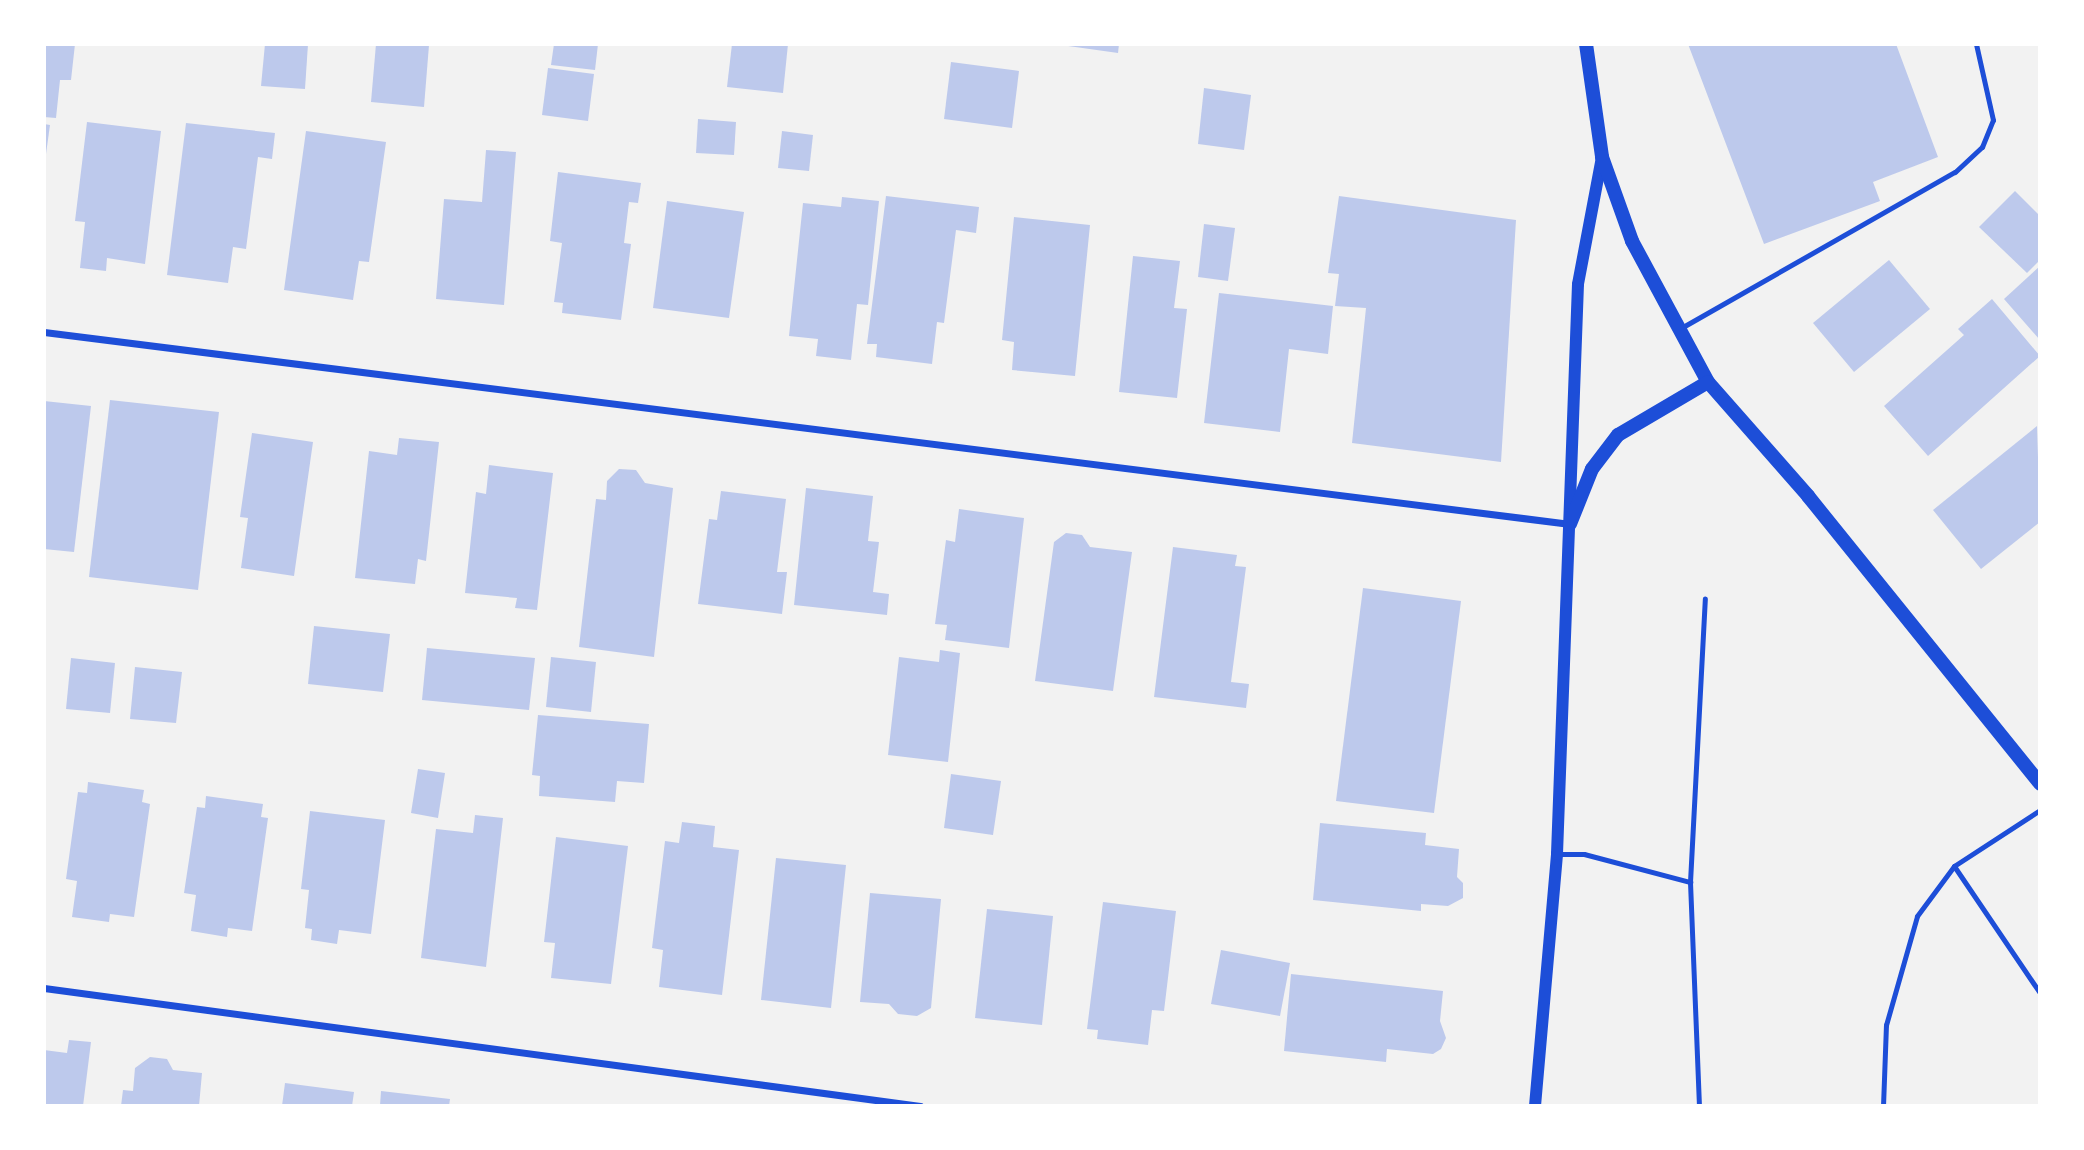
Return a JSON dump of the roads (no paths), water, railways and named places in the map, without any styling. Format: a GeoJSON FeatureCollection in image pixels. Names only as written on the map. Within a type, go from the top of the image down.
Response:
{"type":"FeatureCollection","features":[{"type":"Feature","properties":{"kind":"main road"},"geometry":{"type":"LineString","coordinates":[[1586,44],[1602,157],[1632,241],[1677,330],[1709,382],[1808,496],[2040,785]]}},
{"type":"Feature","properties":{"kind":"main road"},"geometry":{"type":"LineString","coordinates":[[1570,524],[1592,469],[1618,435],[1709,382]]}},
{"type":"Feature","properties":{"kind":"street"},"geometry":{"type":"LineString","coordinates":[[1535,1106],[1558,854],[1570,524],[1569,422],[1578,284],[1602,157]]}},
{"type":"Feature","properties":{"kind":"street"},"geometry":{"type":"LineString","coordinates":[[44,332],[1570,524]]}},
{"type":"Feature","properties":{"kind":"street"},"geometry":{"type":"LineString","coordinates":[[44,988],[920,1106]]}},
{"type":"Feature","properties":{"kind":"lane"},"geometry":{"type":"LineString","coordinates":[[1677,330],[1955,172],[1982,147],[1993,120],[1976,44]]}},
{"type":"Feature","properties":{"kind":"lane"},"geometry":{"type":"LineString","coordinates":[[1699,1106],[1690,882],[1705,598]]}},
{"type":"Feature","properties":{"kind":"lane"},"geometry":{"type":"LineString","coordinates":[[1883,1106],[1886,1025],[1917,916],[1954,866],[2040,810]]}},
{"type":"Feature","properties":{"kind":"lane"},"geometry":{"type":"LineString","coordinates":[[1558,854],[1584,854],[1690,882]]}},
{"type":"Feature","properties":{"kind":"lane"},"geometry":{"type":"LineString","coordinates":[[1954,866],[2040,993]]}}]}
